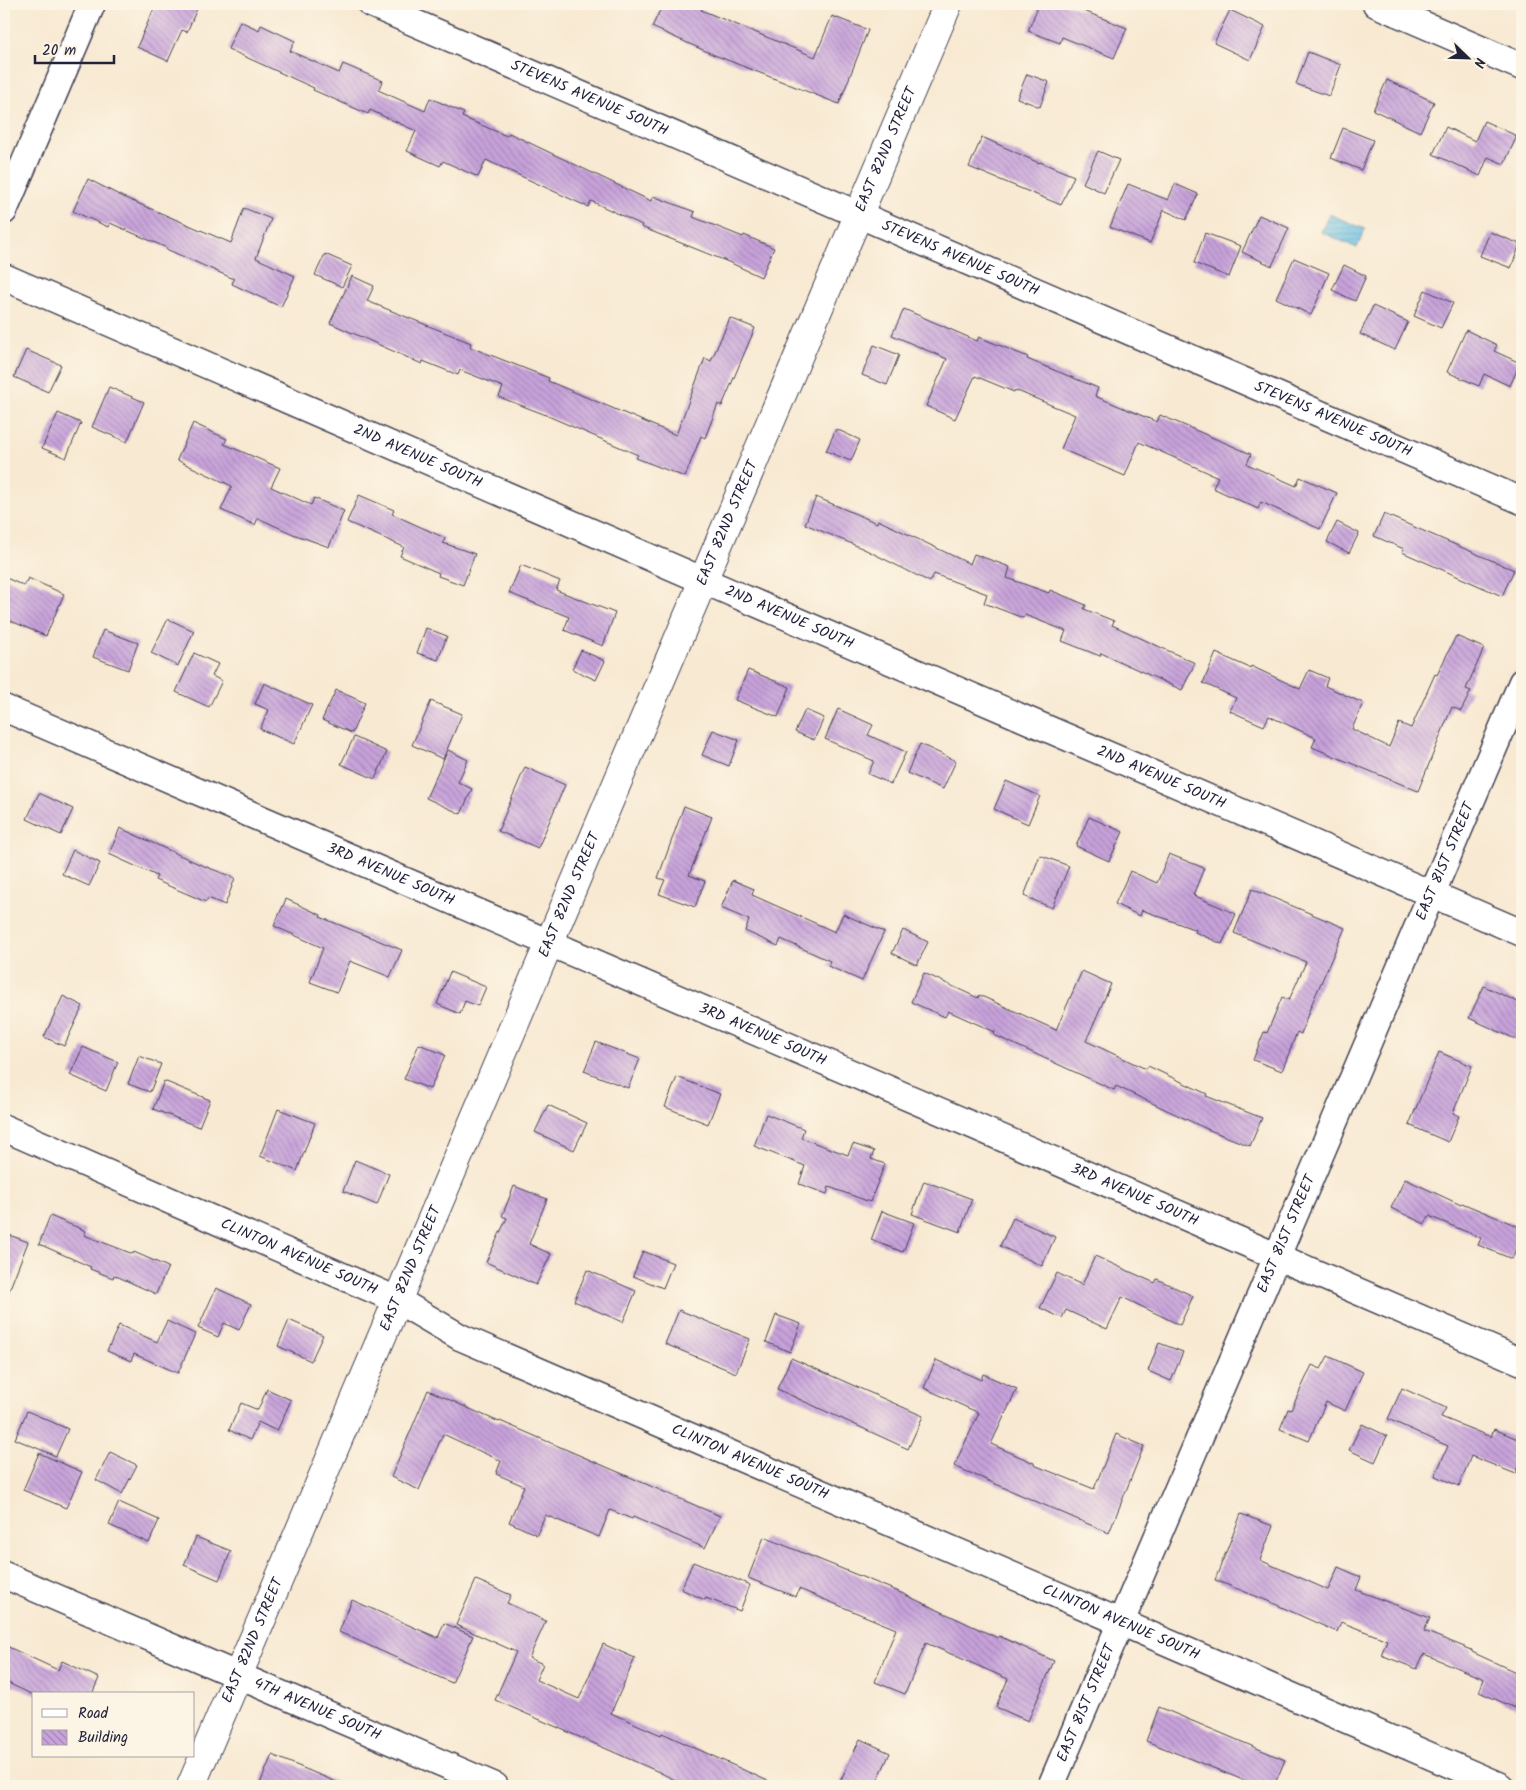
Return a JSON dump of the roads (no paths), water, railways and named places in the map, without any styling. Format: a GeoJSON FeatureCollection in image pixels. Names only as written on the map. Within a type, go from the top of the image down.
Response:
{"type":"FeatureCollection","features":[{"type":"Feature","properties":{"kind":"street"},"geometry":{"type":"LineString","coordinates":[[4,211],[92,4]]}},
{"type":"Feature","properties":{"kind":"street","name":"STEVENS AVENUE SOUTH"},"geometry":{"type":"LineString","coordinates":[[371,4],[1522,501]]}},
{"type":"Feature","properties":{"kind":"street","name":"EAST 82ND STREET"},"geometry":{"type":"LineString","coordinates":[[191,1786],[948,4]]}},
{"type":"Feature","properties":{"kind":"street"},"geometry":{"type":"LineString","coordinates":[[1376,4],[1522,66]]}},
{"type":"Feature","properties":{"kind":"street","name":"2ND AVENUE SOUTH"},"geometry":{"type":"LineString","coordinates":[[4,277],[1522,933]]}},
{"type":"Feature","properties":{"kind":"street","name":"EAST 81ST STREET"},"geometry":{"type":"LineString","coordinates":[[1051,1786],[1522,682]]}},
{"type":"Feature","properties":{"kind":"street","name":"3RD AVENUE SOUTH"},"geometry":{"type":"LineString","coordinates":[[4,708],[1522,1362]]}},
{"type":"Feature","properties":{"kind":"street","name":"CLINTON AVENUE SOUTH"},"geometry":{"type":"LineString","coordinates":[[4,1128],[397,1300],[460,1337],[1500,1786]]}},
{"type":"Feature","properties":{"kind":"street","name":"4TH AVENUE SOUTH"},"geometry":{"type":"LineString","coordinates":[[4,1575],[494,1786]]}},
{"type":"Feature","properties":{"kind":"water"},"geometry":{"type":"Polygon","coordinates":[[[1329,214],[1365,229],[1357,248],[1321,232],[1329,214]]]}}]}
